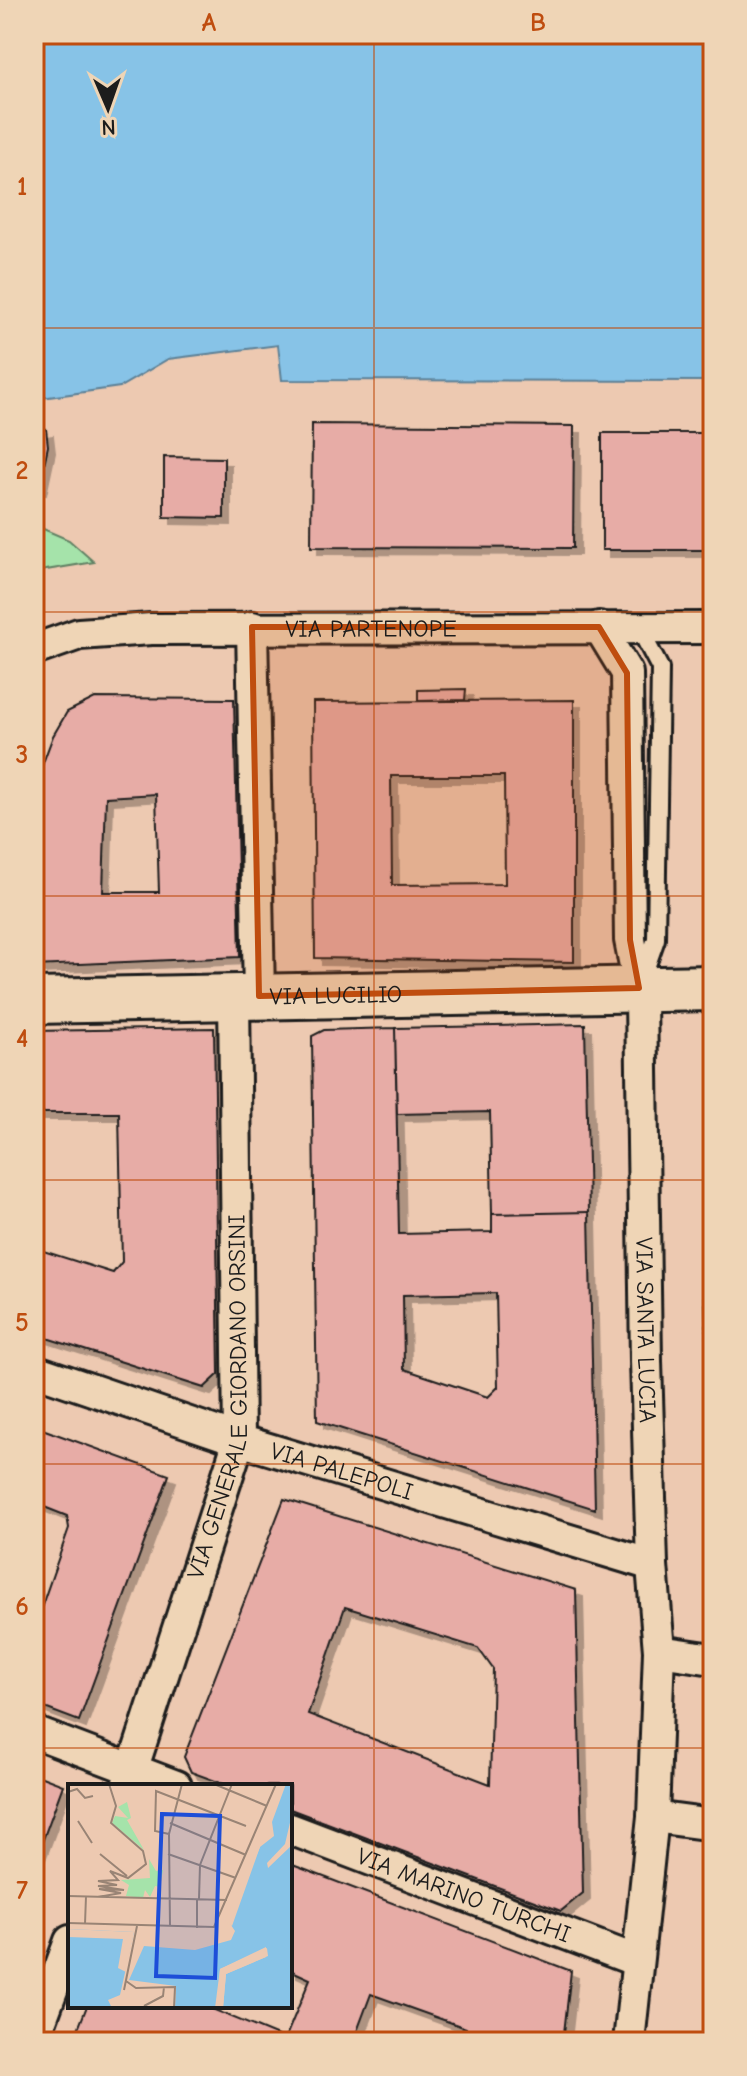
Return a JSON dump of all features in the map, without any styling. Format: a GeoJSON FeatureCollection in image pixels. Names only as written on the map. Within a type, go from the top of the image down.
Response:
{"type":"FeatureCollection","features":[{"type":"Feature","properties":{"kind":"street","name":"VIA PARTENOPE"},"geometry":{"type":"LineString","coordinates":[[34,650],[79,634],[252,627],[713,628]]}},
{"type":"Feature","properties":{"kind":"street","name":"VIA GENERALE GIORDANO ORSINI"},"geometry":{"type":"LineString","coordinates":[[130,1778],[239,1440],[252,627]]}},
{"type":"Feature","properties":{"kind":"street","name":"VIA SANTA LUCIA"},"geometry":{"type":"LineString","coordinates":[[599,627],[627,673],[630,940],[639,988],[652,1565],[659,1651],[653,1817],[629,2042]]}},
{"type":"Feature","properties":{"kind":"street","name":"VIA LUCILIO"},"geometry":{"type":"LineString","coordinates":[[34,1001],[713,988]]}},
{"type":"Feature","properties":{"kind":"street","name":"VIA PALEPOLI"},"geometry":{"type":"LineString","coordinates":[[34,1370],[239,1440],[652,1565]]}},
{"type":"Feature","properties":{"kind":"street"},"geometry":{"type":"LineString","coordinates":[[659,1651],[713,1659]]}},
{"type":"Feature","properties":{"kind":"street"},"geometry":{"type":"LineString","coordinates":[[34,1732],[130,1778],[164,1784]]}},
{"type":"Feature","properties":{"kind":"street"},"geometry":{"type":"LineString","coordinates":[[653,1817],[713,1825]]}},
{"type":"Feature","properties":{"kind":"street","name":"VIA MARINO TURCHI"},"geometry":{"type":"LineString","coordinates":[[292,1830],[637,1961]]}},
{"type":"Feature","properties":{"kind":"street"},"geometry":{"type":"LineString","coordinates":[[34,2039],[68,1946]]}},
{"type":"Feature","properties":{"kind":"lane"},"geometry":{"type":"LineString","coordinates":[[639,628],[660,668],[656,939],[639,988]]}},
{"type":"Feature","properties":{"kind":"highlighted area"},"geometry":{"type":"Polygon","coordinates":[[[252,627],[599,627],[627,673],[630,940],[639,988],[259,996],[252,627]]]}},
{"type":"Feature","properties":{"kind":"green space"},"geometry":{"type":"Polygon","coordinates":[[[34,525],[69,540],[94,562],[34,572],[34,525]]]}},
{"type":"Feature","properties":{"kind":"green space"},"geometry":{"type":"Polygon","coordinates":[[[713,1204],[713,1354],[708,1355],[702,1255],[713,1204]]]}},
{"type":"Feature","properties":{"kind":"water"},"geometry":{"type":"Polygon","coordinates":[[[34,34],[713,34],[713,381],[282,380],[278,345],[168,359],[120,387],[34,399],[34,34]]]}},
{"type":"Feature","properties":{"kind":"building"},"geometry":{"type":"Polygon","coordinates":[[[312,424],[574,426],[573,548],[311,547],[312,424]]]}},
{"type":"Feature","properties":{"kind":"building"},"geometry":{"type":"Polygon","coordinates":[[[46,429],[48,446],[39,488],[34,487],[34,431],[46,429]]]}},
{"type":"Feature","properties":{"kind":"building"},"geometry":{"type":"Polygon","coordinates":[[[602,433],[713,433],[713,550],[602,550],[602,433]]]}},
{"type":"Feature","properties":{"kind":"building"},"geometry":{"type":"Polygon","coordinates":[[[164,457],[224,458],[224,518],[164,517],[164,457]]]}},
{"type":"Feature","properties":{"kind":"building"},"geometry":{"type":"Polygon","coordinates":[[[466,689],[465,700],[418,701],[418,690],[466,689]]]}},
{"type":"Feature","properties":{"kind":"building"},"geometry":{"type":"Polygon","coordinates":[[[95,698],[234,699],[240,957],[34,966],[34,787],[53,736],[67,712],[95,698]],[[156,794],[106,797],[103,892],[159,892],[156,794]]]}},
{"type":"Feature","properties":{"kind":"building"},"geometry":{"type":"Polygon","coordinates":[[[574,700],[574,962],[315,958],[313,702],[574,700]],[[391,776],[392,885],[505,884],[504,776],[391,776]]]}},
{"type":"Feature","properties":{"kind":"building"},"geometry":{"type":"Polygon","coordinates":[[[585,1024],[589,1212],[492,1214],[490,1112],[397,1114],[395,1028],[585,1024]]]}},
{"type":"Feature","properties":{"kind":"building"},"geometry":{"type":"Polygon","coordinates":[[[214,1028],[219,1374],[204,1388],[34,1334],[34,1248],[113,1273],[122,1262],[119,1113],[34,1113],[34,1031],[214,1028]]]}},
{"type":"Feature","properties":{"kind":"building"},"geometry":{"type":"Polygon","coordinates":[[[395,1028],[399,1234],[492,1232],[492,1214],[589,1212],[595,1509],[317,1421],[312,1036],[324,1030],[395,1028]],[[496,1293],[403,1295],[404,1369],[488,1397],[498,1387],[496,1293]]]}},
{"type":"Feature","properties":{"kind":"building"},"geometry":{"type":"Polygon","coordinates":[[[34,1426],[169,1475],[79,1721],[34,1704],[34,1613],[41,1608],[69,1528],[67,1516],[34,1503],[34,1426]]]}},
{"type":"Feature","properties":{"kind":"building"},"geometry":{"type":"Polygon","coordinates":[[[284,1499],[576,1590],[583,1893],[561,1911],[292,1810],[292,1784],[224,1784],[191,1772],[184,1757],[284,1499]],[[345,1607],[308,1714],[490,1784],[493,1669],[478,1648],[345,1607]]]}},
{"type":"Feature","properties":{"kind":"building"},"geometry":{"type":"Polygon","coordinates":[[[34,1774],[63,1785],[34,1864],[34,1774]]]}},
{"type":"Feature","properties":{"kind":"building"},"geometry":{"type":"Polygon","coordinates":[[[292,1865],[571,1971],[563,2042],[466,2042],[466,2028],[371,1994],[353,2042],[73,2042],[86,2008],[210,2008],[285,2039],[310,1979],[292,1971],[292,1865]]]}},
{"type":"Feature","properties":{"kind":"building"},"geometry":{"type":"Polygon","coordinates":[[[713,1952],[713,2042],[707,2042],[703,2041],[713,1952]]]}}]}
